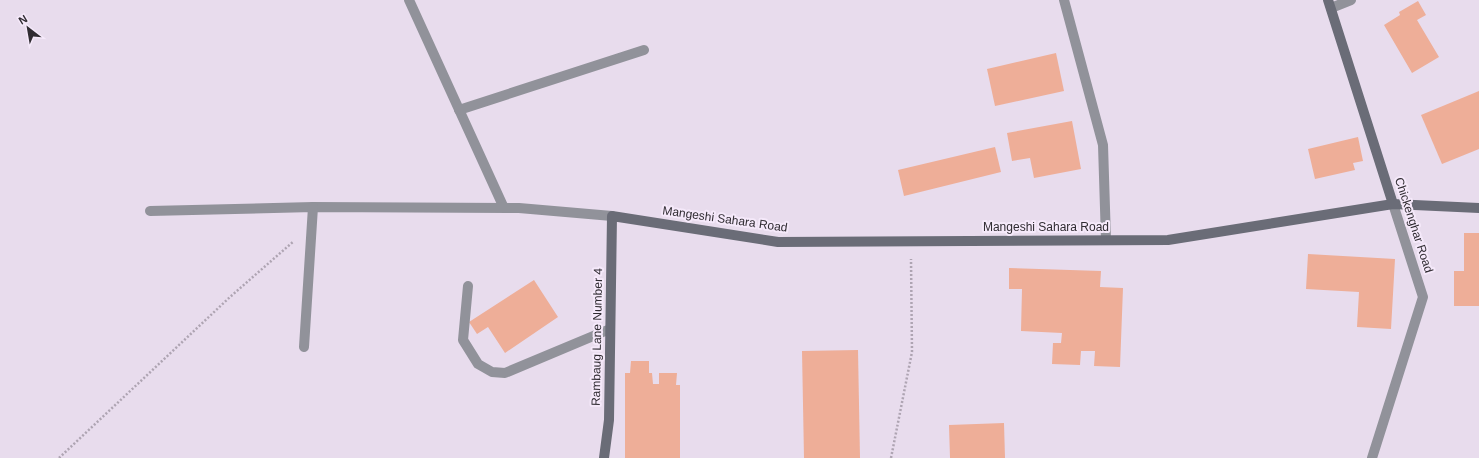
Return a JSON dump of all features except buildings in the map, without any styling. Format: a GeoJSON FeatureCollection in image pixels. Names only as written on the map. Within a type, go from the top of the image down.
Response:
{"type":"FeatureCollection","features":[{"type":"Feature","properties":{"kind":"street"},"geometry":{"type":"LineString","coordinates":[[409,0],[504,208]]}},
{"type":"Feature","properties":{"kind":"street"},"geometry":{"type":"LineString","coordinates":[[1064,0],[1103,145],[1106,240]]}},
{"type":"Feature","properties":{"kind":"street"},"geometry":{"type":"LineString","coordinates":[[1329,4],[1351,0]]}},
{"type":"Feature","properties":{"kind":"street","name":"Chickenghar Road"},"geometry":{"type":"LineString","coordinates":[[1329,4],[1423,297],[1372,458]]}},
{"type":"Feature","properties":{"kind":"street"},"geometry":{"type":"LineString","coordinates":[[459,110],[644,50]]}},
{"type":"Feature","properties":{"kind":"street","name":"Mangeshi Sahara Road"},"geometry":{"type":"LineString","coordinates":[[612,216],[778,242],[911,240],[1168,240],[1393,204],[1479,208]]}},
{"type":"Feature","properties":{"kind":"street"},"geometry":{"type":"LineString","coordinates":[[304,347],[313,207]]}},
{"type":"Feature","properties":{"kind":"street"},"geometry":{"type":"LineString","coordinates":[[150,211],[313,207],[504,208],[612,216]]}},
{"type":"Feature","properties":{"kind":"street","name":"Rambaug Lane Number 4"},"geometry":{"type":"LineString","coordinates":[[604,458],[609,420],[612,216]]}},
{"type":"Feature","properties":{"kind":"street"},"geometry":{"type":"LineString","coordinates":[[468,286],[463,340],[478,364],[492,372],[505,373],[610,329]]}},
{"type":"Feature","properties":{"kind":"path"},"geometry":{"type":"LineString","coordinates":[[59,458],[230,297],[311,226]]}},
{"type":"Feature","properties":{"kind":"path"},"geometry":{"type":"LineString","coordinates":[[891,458],[912,352],[911,240]]}}]}
